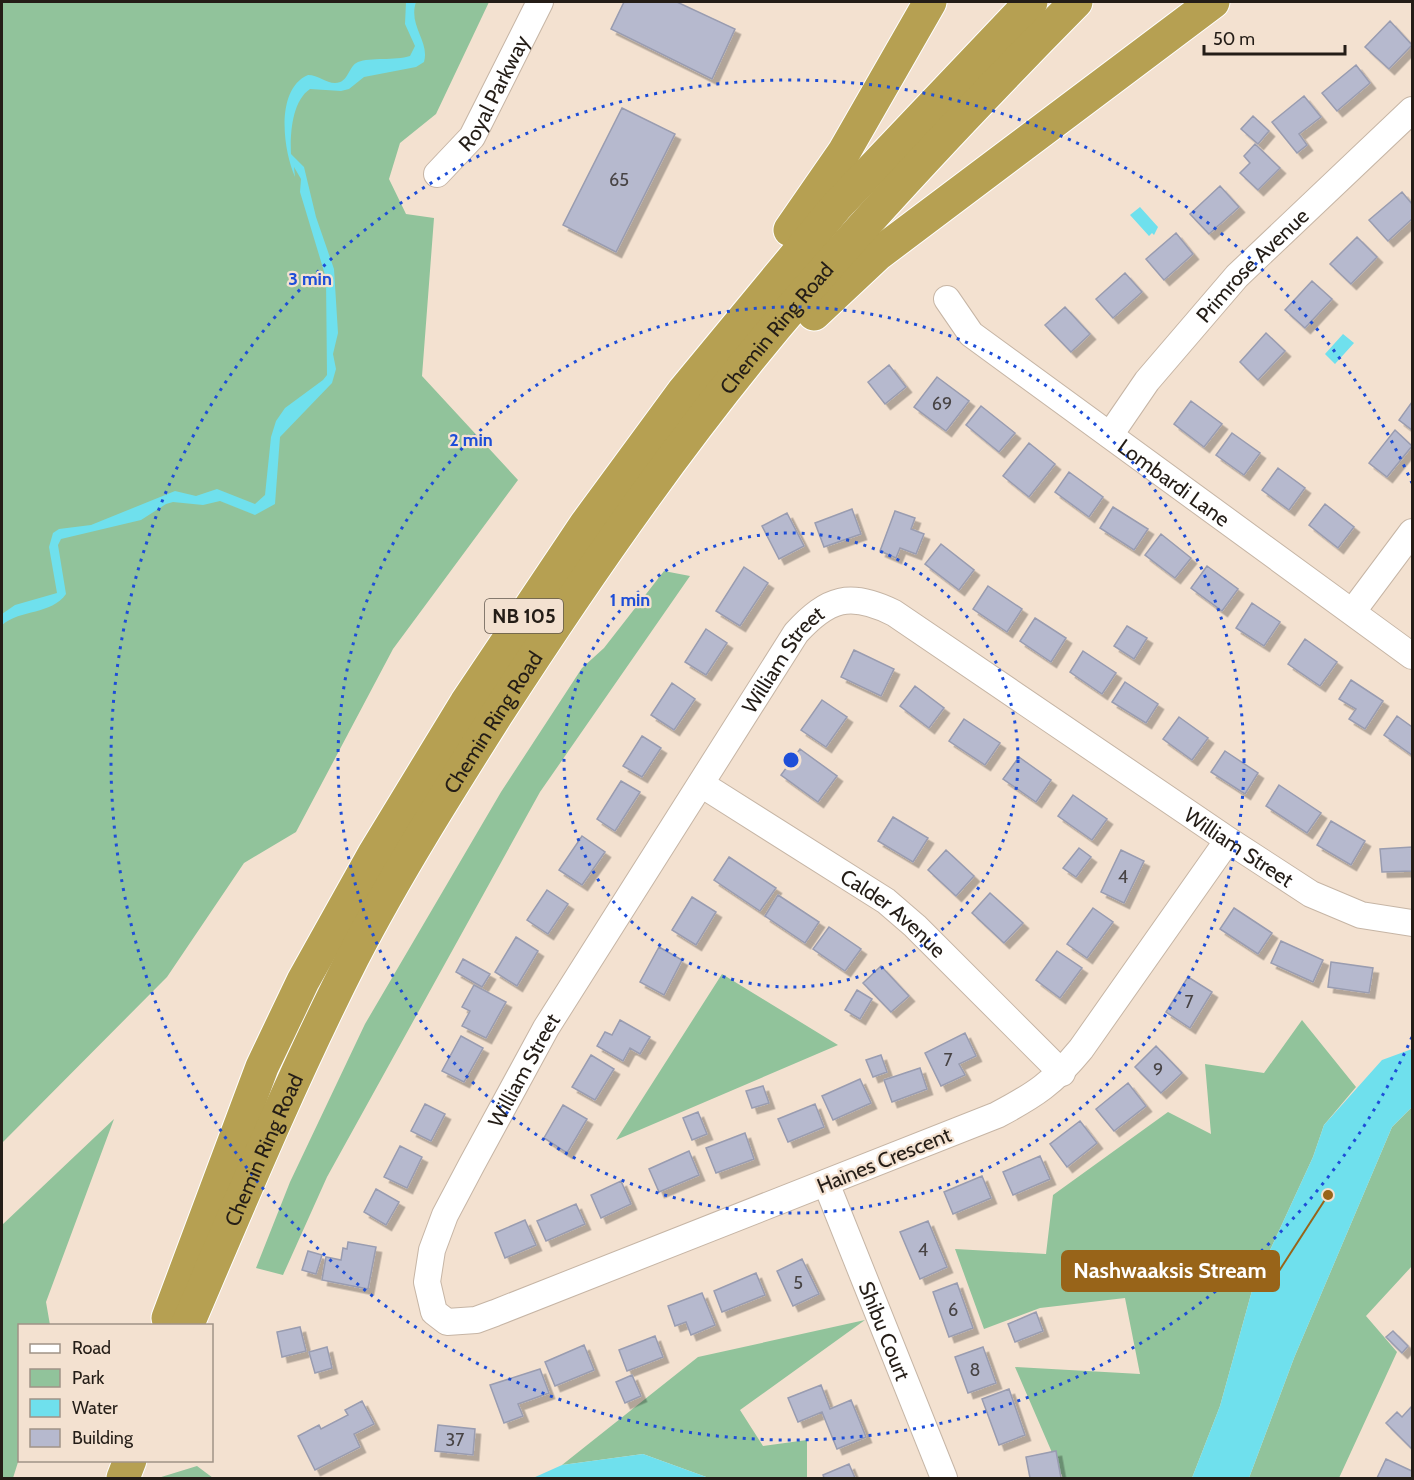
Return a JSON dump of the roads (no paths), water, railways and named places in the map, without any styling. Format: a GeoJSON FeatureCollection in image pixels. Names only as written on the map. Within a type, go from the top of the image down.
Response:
{"type":"FeatureCollection","features":[{"type":"Feature","properties":{"kind":"highway"},"geometry":{"type":"LineString","coordinates":[[586,524],[661,400],[809,205],[844,153],[930,2]]}},
{"type":"Feature","properties":{"kind":"highway","name":"Chemin Ring Road"},"geometry":{"type":"LineString","coordinates":[[167,1324],[262,1067],[303,981],[374,854],[466,703],[586,524],[683,392],[836,207],[1031,2]]}},
{"type":"Feature","properties":{"kind":"highway","name":"Chemin Ring Road"},"geometry":{"type":"LineString","coordinates":[[189,1324],[303,1061],[354,956],[456,780],[530,664],[692,434],[800,298],[979,100],[1076,2]]}},
{"type":"Feature","properties":{"kind":"highway"},"geometry":{"type":"LineString","coordinates":[[530,664],[786,343],[850,277],[949,198],[1213,2]]}},
{"type":"Feature","properties":{"kind":"highway"},"geometry":{"type":"LineString","coordinates":[[116,1479],[121,1462]]}},
{"type":"Feature","properties":{"kind":"highway"},"geometry":{"type":"LineString","coordinates":[[123,1479],[130,1462]]}},
{"type":"Feature","properties":{"kind":"street","name":"Royal Parkway"},"geometry":{"type":"LineString","coordinates":[[437,174],[472,137],[540,2]]}},
{"type":"Feature","properties":{"kind":"street","name":"Primrose Avenue"},"geometry":{"type":"LineString","coordinates":[[1110,435],[1147,381],[1238,276],[1413,110]]}},
{"type":"Feature","properties":{"kind":"street","name":"Lombardi Lane"},"geometry":{"type":"LineString","coordinates":[[946,299],[971,334],[1413,656]]}},
{"type":"Feature","properties":{"kind":"street"},"geometry":{"type":"LineString","coordinates":[[1353,611],[1413,532]]}},
{"type":"Feature","properties":{"kind":"street","name":"William Street"},"geometry":{"type":"LineString","coordinates":[[434,1312],[427,1282],[429,1265],[445,1215],[546,1028],[796,633],[814,614],[840,600],[871,601],[894,613],[1228,840],[1326,902],[1369,917],[1413,923]]}},
{"type":"Feature","properties":{"kind":"street","name":"Calder Avenue"},"geometry":{"type":"LineString","coordinates":[[701,784],[886,901],[915,926],[1062,1073]]}},
{"type":"Feature","properties":{"kind":"street","name":"Haines Crescent"},"geometry":{"type":"LineString","coordinates":[[434,1312],[447,1322],[462,1322],[485,1317],[997,1115],[1035,1095],[1062,1073],[1228,840]]}},
{"type":"Feature","properties":{"kind":"street","name":"Shibu Court"},"geometry":{"type":"LineString","coordinates":[[826,1183],[944,1479]]}},
{"type":"Feature","properties":{"kind":"water"},"geometry":{"type":"Polygon","coordinates":[[[406,2],[416,2],[415,19],[424,47],[424,62],[416,67],[364,77],[349,89],[341,91],[310,89],[299,101],[293,118],[291,154],[304,167],[316,217],[334,269],[338,333],[333,354],[336,369],[332,383],[280,437],[275,504],[255,515],[220,501],[203,505],[173,502],[141,520],[61,539],[58,545],[66,594],[60,601],[44,609],[18,616],[2,625],[2,614],[15,605],[57,593],[49,547],[53,533],[59,529],[91,525],[175,491],[196,496],[217,489],[255,504],[265,495],[271,437],[276,421],[285,408],[327,375],[326,278],[300,192],[301,179],[294,167],[295,177],[287,152],[286,106],[297,82],[308,75],[335,83],[343,80],[358,62],[410,56],[415,46],[405,24],[406,2]]]}},
{"type":"Feature","properties":{"kind":"water"},"geometry":{"type":"Polygon","coordinates":[[[1140,207],[1158,227],[1154,235],[1152,233],[1149,236],[1130,215],[1140,207]]]}},
{"type":"Feature","properties":{"kind":"water"},"geometry":{"type":"Polygon","coordinates":[[[1343,334],[1354,343],[1335,364],[1325,354],[1343,334]]]}},
{"type":"Feature","properties":{"kind":"water"},"geometry":{"type":"Polygon","coordinates":[[[1412,1049],[1412,1107],[1392,1127],[1294,1358],[1249,1478],[1192,1478],[1220,1406],[1253,1287],[1313,1157],[1324,1125],[1382,1060],[1412,1049]]]}},
{"type":"Feature","properties":{"kind":"water"},"geometry":{"type":"Polygon","coordinates":[[[643,1454],[709,1478],[533,1478],[562,1465],[643,1454]]]}},
{"type":"Feature","properties":{"kind":"place","name":"Nashwaaksis Stream"},"geometry":{"type":"Point","coordinates":[1328,1195]}}]}
